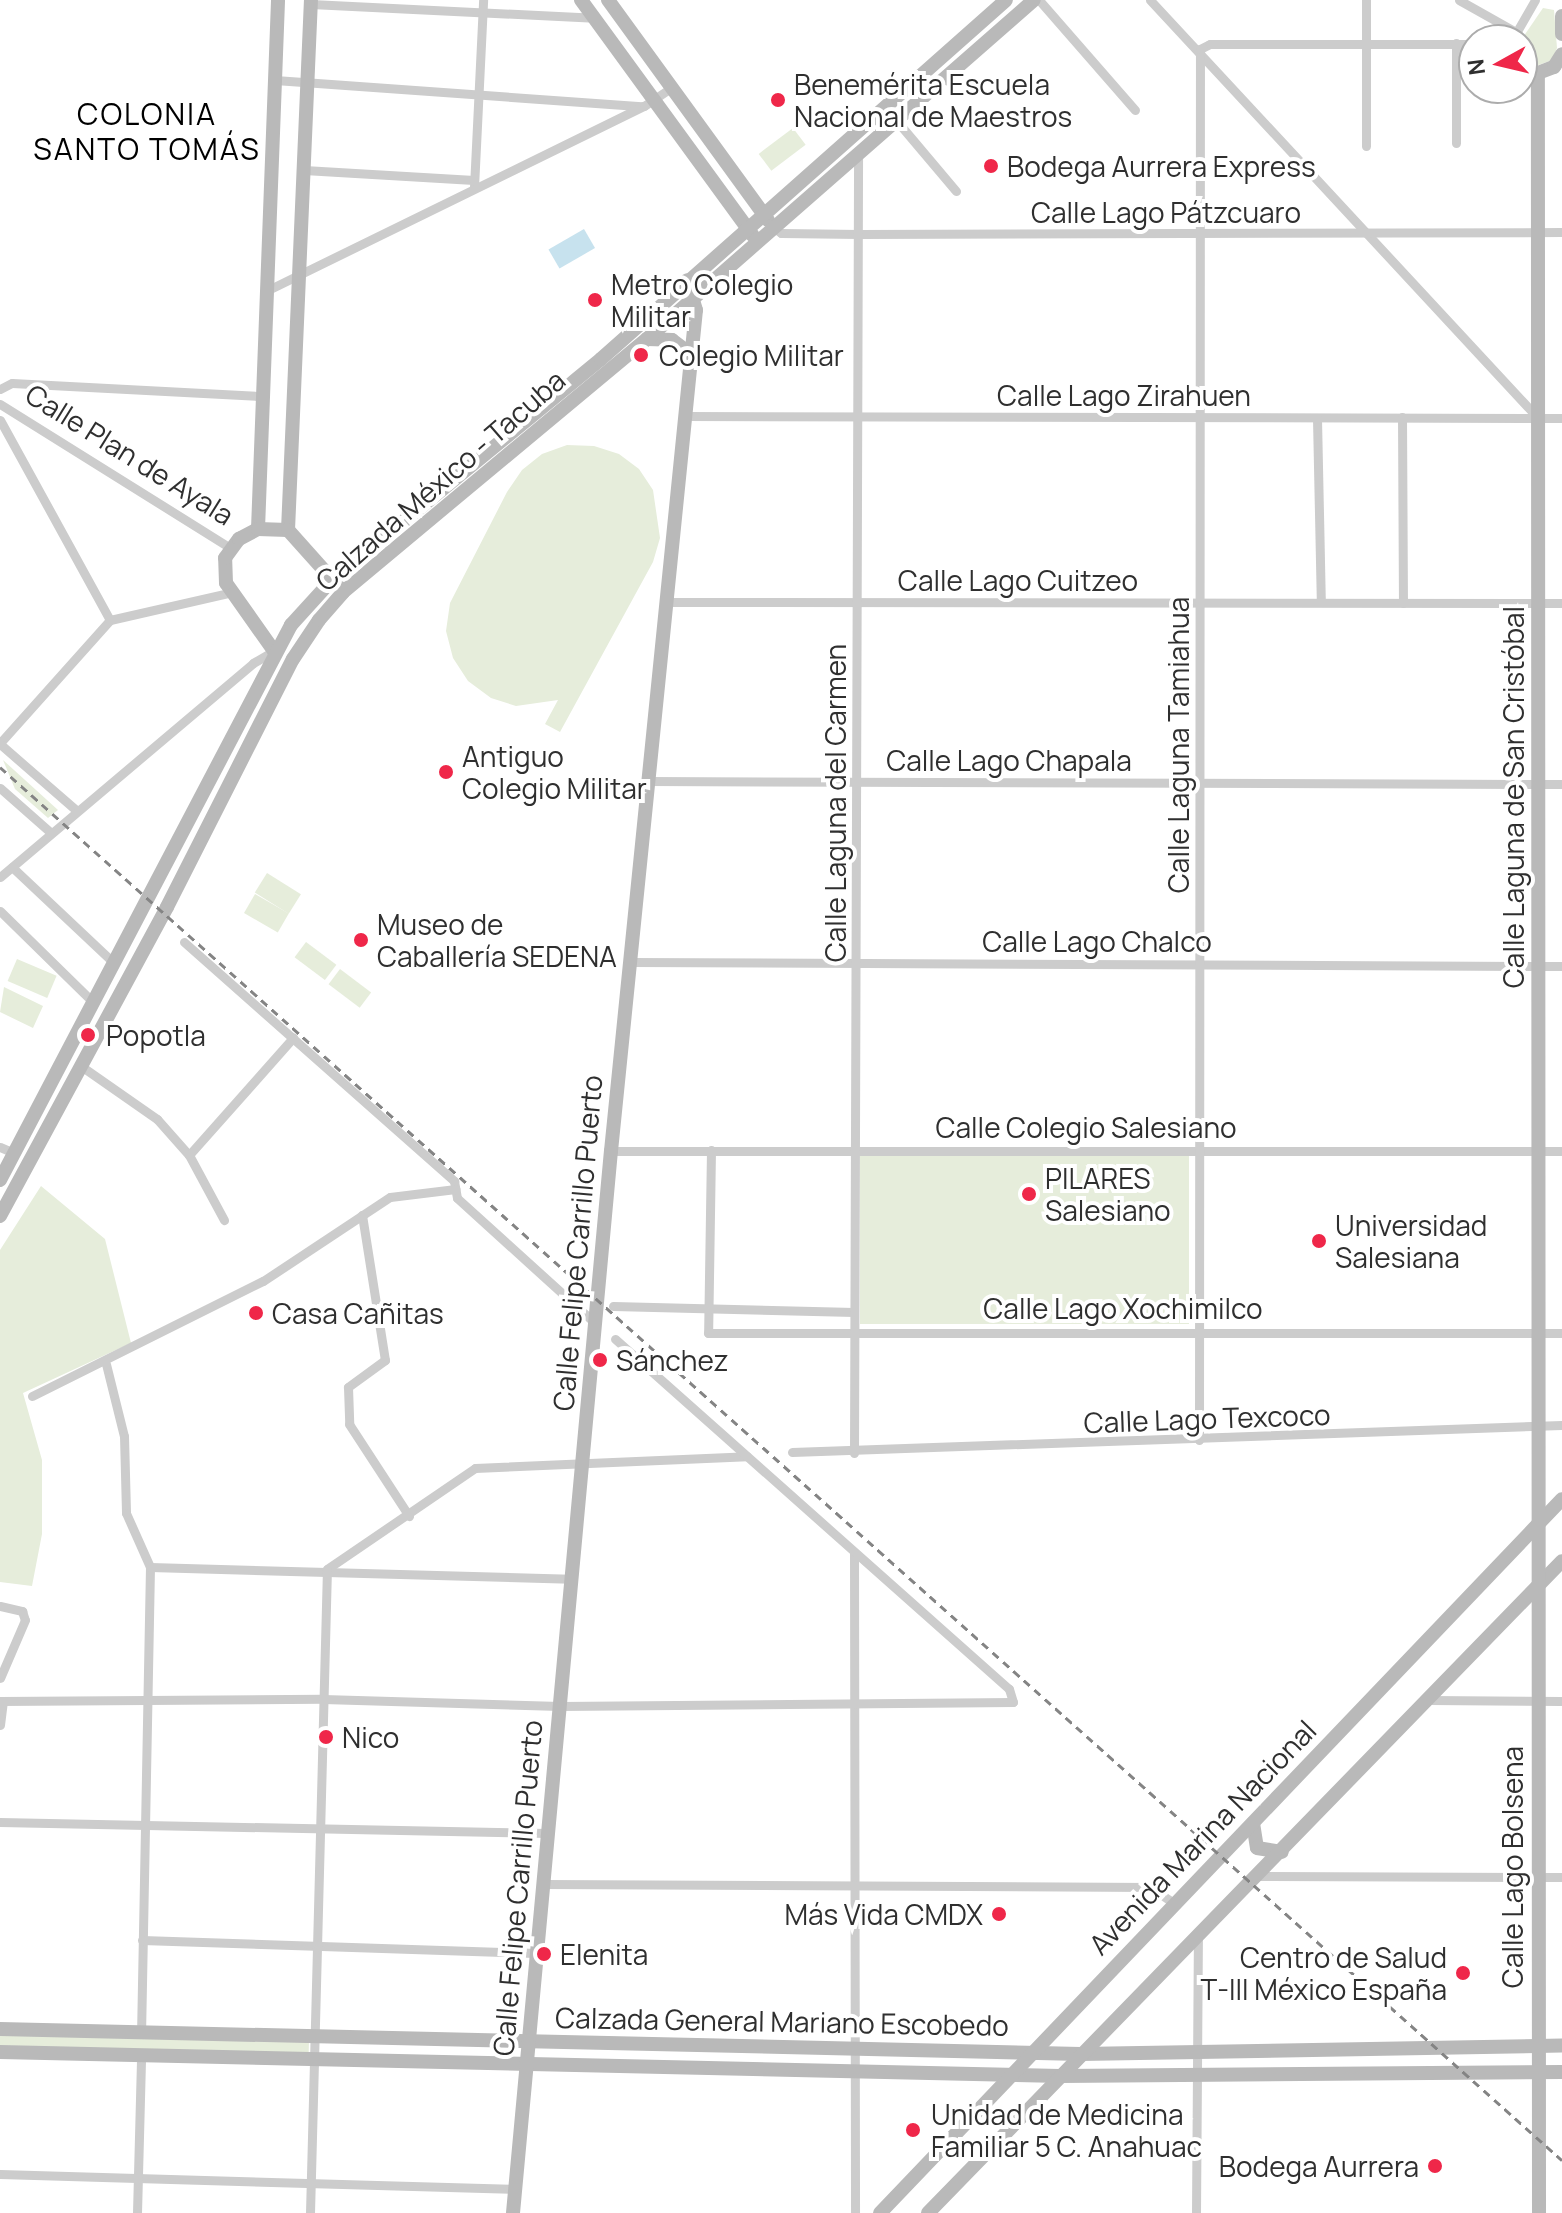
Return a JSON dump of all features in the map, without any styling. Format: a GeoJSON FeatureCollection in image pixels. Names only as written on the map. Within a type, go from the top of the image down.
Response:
{"type":"FeatureCollection","features":[{"type":"Feature","properties":{"kind":"main road"},"geometry":{"type":"LineString","coordinates":[[258,529],[278,0]]}},
{"type":"Feature","properties":{"kind":"main road"},"geometry":{"type":"LineString","coordinates":[[581,0],[612,42],[649,103],[753,235]]}},
{"type":"Feature","properties":{"kind":"main road"},"geometry":{"type":"LineString","coordinates":[[608,0],[768,221]]}},
{"type":"Feature","properties":{"kind":"main road","name":"Calzada México - Tacuba"},"geometry":{"type":"LineString","coordinates":[[0,1216],[183,875],[299,649],[343,592],[647,339],[694,297],[753,235],[1006,0]]}},
{"type":"Feature","properties":{"kind":"main road","name":"Calzada México - Tacuba"},"geometry":{"type":"LineString","coordinates":[[768,221],[858,153],[1036,0]]}},
{"type":"Feature","properties":{"kind":"main road"},"geometry":{"type":"LineString","coordinates":[[311,2],[288,530],[343,592]]}},
{"type":"Feature","properties":{"kind":"main road"},"geometry":{"type":"LineString","coordinates":[[1562,16],[1562,34]]}},
{"type":"Feature","properties":{"kind":"main road"},"geometry":{"type":"LineString","coordinates":[[612,42],[630,29]]}},
{"type":"Feature","properties":{"kind":"main road"},"geometry":{"type":"LineString","coordinates":[[1538,73],[1554,67],[1562,54]]}},
{"type":"Feature","properties":{"kind":"main road","name":"Calle Laguna de San Cristóbal"},"geometry":{"type":"LineString","coordinates":[[1538,104],[1539,1521]]}},
{"type":"Feature","properties":{"kind":"main road","name":"Calzada México - Tacuba"},"geometry":{"type":"LineString","coordinates":[[0,1180],[7,1150],[114,963],[274,651],[332,580],[601,359],[687,280],[753,235]]}},
{"type":"Feature","properties":{"kind":"main road","name":"Calle Felipe Carrillo Puerto"},"geometry":{"type":"LineString","coordinates":[[513,2213],[611,1151],[692,355],[694,297],[687,280]]}},
{"type":"Feature","properties":{"kind":"main road"},"geometry":{"type":"LineString","coordinates":[[647,339],[672,340],[692,355]]}},
{"type":"Feature","properties":{"kind":"main road"},"geometry":{"type":"LineString","coordinates":[[262,428],[277,436],[292,429]]}},
{"type":"Feature","properties":{"kind":"main road","name":"Calle Plan de Ayala"},"geometry":{"type":"LineString","coordinates":[[229,593],[224,571],[232,549],[258,529],[288,530]]}},
{"type":"Feature","properties":{"kind":"main road"},"geometry":{"type":"LineString","coordinates":[[229,593],[274,651]]}},
{"type":"Feature","properties":{"kind":"main road"},"geometry":{"type":"LineString","coordinates":[[168,861],[169,876],[183,875]]}},
{"type":"Feature","properties":{"kind":"main road"},"geometry":{"type":"LineString","coordinates":[[128,935],[139,931],[146,945]]}},
{"type":"Feature","properties":{"kind":"main road","name":"Avenida Marina Nacional"},"geometry":{"type":"LineString","coordinates":[[880,2213],[1562,1499]]}},
{"type":"Feature","properties":{"kind":"main road","name":"Calle Lago Bolsena"},"geometry":{"type":"LineString","coordinates":[[1539,1521],[1539,2213]]}},
{"type":"Feature","properties":{"kind":"main road"},"geometry":{"type":"LineString","coordinates":[[928,2213],[1261,1874],[1562,1561]]}},
{"type":"Feature","properties":{"kind":"main road"},"geometry":{"type":"LineString","coordinates":[[1253,1823],[1257,1848],[1282,1852]]}},
{"type":"Feature","properties":{"kind":"main road"},"geometry":{"type":"LineString","coordinates":[[1233,1842],[1256,1849],[1261,1874]]}},
{"type":"Feature","properties":{"kind":"main road","name":"Calzada General Mariano Escobedo"},"geometry":{"type":"LineString","coordinates":[[0,2029],[1081,2054],[1562,2046]]}},
{"type":"Feature","properties":{"kind":"main road","name":"Calzada General Mariano Escobedo"},"geometry":{"type":"LineString","coordinates":[[0,2052],[1061,2076],[1562,2072]]}},
{"type":"Feature","properties":{"kind":"street"},"geometry":{"type":"LineString","coordinates":[[474,184],[483,0]]}},
{"type":"Feature","properties":{"kind":"street"},"geometry":{"type":"LineString","coordinates":[[1036,0],[1135,110]]}},
{"type":"Feature","properties":{"kind":"street"},"geometry":{"type":"LineString","coordinates":[[1150,0],[1200,49],[1538,418]]}},
{"type":"Feature","properties":{"kind":"street"},"geometry":{"type":"LineString","coordinates":[[1366,0],[1366,146]]}},
{"type":"Feature","properties":{"kind":"street"},"geometry":{"type":"LineString","coordinates":[[1459,0],[1496,24]]}},
{"type":"Feature","properties":{"kind":"street"},"geometry":{"type":"LineString","coordinates":[[311,2],[482,15],[594,18]]}},
{"type":"Feature","properties":{"kind":"street"},"geometry":{"type":"LineString","coordinates":[[1521,24],[1535,4]]}},
{"type":"Feature","properties":{"kind":"street"},"geometry":{"type":"LineString","coordinates":[[1200,49],[1210,44],[1456,43],[1456,143]]}},
{"type":"Feature","properties":{"kind":"street","name":"Calle Laguna Tamiahua"},"geometry":{"type":"LineString","coordinates":[[1199,1440],[1200,49]]}},
{"type":"Feature","properties":{"kind":"street"},"geometry":{"type":"LineString","coordinates":[[275,80],[307,86],[649,103]]}},
{"type":"Feature","properties":{"kind":"street"},"geometry":{"type":"LineString","coordinates":[[268,290],[474,184],[649,103],[671,88]]}},
{"type":"Feature","properties":{"kind":"street"},"geometry":{"type":"LineString","coordinates":[[896,120],[956,191]]}},
{"type":"Feature","properties":{"kind":"street","name":"Calle Laguna del Carmen"},"geometry":{"type":"LineString","coordinates":[[854,1453],[858,153]]}},
{"type":"Feature","properties":{"kind":"street"},"geometry":{"type":"LineString","coordinates":[[304,170],[474,184]]}},
{"type":"Feature","properties":{"kind":"street","name":"Calle Lago Pátzcuaro"},"geometry":{"type":"LineString","coordinates":[[768,221],[781,233],[1562,232]]}},
{"type":"Feature","properties":{"kind":"street"},"geometry":{"type":"LineString","coordinates":[[0,389],[12,383],[263,396]]}},
{"type":"Feature","properties":{"kind":"street","name":"Calle Plan de Ayala"},"geometry":{"type":"LineString","coordinates":[[0,404],[232,549]]}},
{"type":"Feature","properties":{"kind":"street","name":"Calle Lago Zirahuen"},"geometry":{"type":"LineString","coordinates":[[685,416],[1562,418]]}},
{"type":"Feature","properties":{"kind":"street"},"geometry":{"type":"LineString","coordinates":[[1402,417],[1403,603]]}},
{"type":"Feature","properties":{"kind":"street"},"geometry":{"type":"LineString","coordinates":[[1317,418],[1321,602]]}},
{"type":"Feature","properties":{"kind":"street"},"geometry":{"type":"LineString","coordinates":[[0,420],[110,620]]}},
{"type":"Feature","properties":{"kind":"street"},"geometry":{"type":"LineString","coordinates":[[76,810],[0,743],[110,620],[229,593]]}},
{"type":"Feature","properties":{"kind":"street","name":"Calle Lago Cuitzeo"},"geometry":{"type":"LineString","coordinates":[[666,602],[1562,603]]}},
{"type":"Feature","properties":{"kind":"street"},"geometry":{"type":"LineString","coordinates":[[0,877],[253,663],[274,651]]}},
{"type":"Feature","properties":{"kind":"street","name":"Calle Lago Chapala"},"geometry":{"type":"LineString","coordinates":[[648,781],[1562,784]]}},
{"type":"Feature","properties":{"kind":"street"},"geometry":{"type":"LineString","coordinates":[[0,788],[51,833]]}},
{"type":"Feature","properties":{"kind":"street"},"geometry":{"type":"LineString","coordinates":[[12,867],[114,963]]}},
{"type":"Feature","properties":{"kind":"street"},"geometry":{"type":"LineString","coordinates":[[0,911],[93,1002]]}},
{"type":"Feature","properties":{"kind":"street"},"geometry":{"type":"LineString","coordinates":[[184,942],[454,1181],[457,1198],[595,1323]]}},
{"type":"Feature","properties":{"kind":"street","name":"Calle Lago Chalco"},"geometry":{"type":"LineString","coordinates":[[631,962],[1562,966]]}},
{"type":"Feature","properties":{"kind":"street"},"geometry":{"type":"LineString","coordinates":[[189,1155],[293,1038]]}},
{"type":"Feature","properties":{"kind":"street"},"geometry":{"type":"LineString","coordinates":[[81,1066],[157,1119],[189,1155],[224,1220]]}},
{"type":"Feature","properties":{"kind":"street","name":"Calle Colegio Salesiano"},"geometry":{"type":"LineString","coordinates":[[611,1151],[1200,1148],[1562,1151]]}},
{"type":"Feature","properties":{"kind":"street"},"geometry":{"type":"LineString","coordinates":[[705,1309],[711,1150]]}},
{"type":"Feature","properties":{"kind":"street"},"geometry":{"type":"LineString","coordinates":[[32,1396],[106,1364],[263,1281],[390,1197],[456,1189]]}},
{"type":"Feature","properties":{"kind":"street"},"geometry":{"type":"LineString","coordinates":[[362,1215],[385,1360],[348,1387],[349,1424],[409,1516]]}},
{"type":"Feature","properties":{"kind":"street"},"geometry":{"type":"LineString","coordinates":[[613,1306],[854,1312]]}},
{"type":"Feature","properties":{"kind":"street","name":"Calle Lago Xochimilco"},"geometry":{"type":"LineString","coordinates":[[705,1309],[708,1333],[1199,1329],[1562,1333]]}},
{"type":"Feature","properties":{"kind":"street"},"geometry":{"type":"LineString","coordinates":[[0,1725],[2,1701],[323,1699],[560,1706],[1007,1704],[1014,1697],[1009,1689],[615,1339]]}},
{"type":"Feature","properties":{"kind":"street"},"geometry":{"type":"LineString","coordinates":[[106,1364],[124,1436],[126,1513],[150,1567],[141,2032]]}},
{"type":"Feature","properties":{"kind":"street","name":"Calle Lago Texcoco"},"geometry":{"type":"LineString","coordinates":[[792,1452],[854,1453],[1562,1425]]}},
{"type":"Feature","properties":{"kind":"street"},"geometry":{"type":"LineString","coordinates":[[327,1569],[409,1516],[475,1468],[747,1456]]}},
{"type":"Feature","properties":{"kind":"street"},"geometry":{"type":"LineString","coordinates":[[854,1552],[855,2213]]}},
{"type":"Feature","properties":{"kind":"street"},"geometry":{"type":"LineString","coordinates":[[150,1567],[327,1569],[570,1579]]}},
{"type":"Feature","properties":{"kind":"street"},"geometry":{"type":"LineString","coordinates":[[310,2213],[327,1569]]}},
{"type":"Feature","properties":{"kind":"street"},"geometry":{"type":"LineString","coordinates":[[0,1606],[22,1611],[25,1620],[0,1678]]}},
{"type":"Feature","properties":{"kind":"street"},"geometry":{"type":"LineString","coordinates":[[1429,1700],[1562,1701]]}},
{"type":"Feature","properties":{"kind":"street"},"geometry":{"type":"LineString","coordinates":[[0,1822],[548,1833]]}},
{"type":"Feature","properties":{"kind":"street"},"geometry":{"type":"LineString","coordinates":[[1261,1874],[1562,1877]]}},
{"type":"Feature","properties":{"kind":"street"},"geometry":{"type":"LineString","coordinates":[[544,1884],[1150,1887],[1174,1903]]}},
{"type":"Feature","properties":{"kind":"street"},"geometry":{"type":"LineString","coordinates":[[1196,2213],[1198,1937]]}},
{"type":"Feature","properties":{"kind":"street"},"geometry":{"type":"LineString","coordinates":[[142,1940],[537,1953]]}},
{"type":"Feature","properties":{"kind":"street"},"geometry":{"type":"LineString","coordinates":[[137,2213],[141,2056]]}},
{"type":"Feature","properties":{"kind":"street"},"geometry":{"type":"LineString","coordinates":[[0,2174],[516,2189]]}},
{"type":"Feature","properties":{"kind":"green space"},"geometry":{"type":"Polygon","coordinates":[[[1543,8],[1554,10],[1557,48],[1552,60],[1538,65],[1538,24],[1532,24],[1543,8]]]}},
{"type":"Feature","properties":{"kind":"green space"},"geometry":{"type":"Polygon","coordinates":[[[793,128],[806,145],[771,171],[759,154],[793,128]]]}},
{"type":"Feature","properties":{"kind":"green space"},"geometry":{"type":"Polygon","coordinates":[[[567,445],[594,446],[619,454],[639,469],[653,490],[660,538],[653,562],[560,732],[545,724],[558,700],[516,706],[491,698],[468,681],[453,658],[446,631],[450,603],[507,492],[522,470],[542,454],[567,445]]]}},
{"type":"Feature","properties":{"kind":"green space"},"geometry":{"type":"Polygon","coordinates":[[[3,760],[58,810],[48,818],[15,789],[3,760]]]}},
{"type":"Feature","properties":{"kind":"green space"},"geometry":{"type":"Polygon","coordinates":[[[267,873],[301,894],[289,914],[255,893],[267,873]]]}},
{"type":"Feature","properties":{"kind":"green space"},"geometry":{"type":"Polygon","coordinates":[[[255,894],[289,914],[278,933],[244,913],[255,894]]]}},
{"type":"Feature","properties":{"kind":"green space"},"geometry":{"type":"Polygon","coordinates":[[[306,942],[336,965],[325,980],[295,957],[306,942]]]}},
{"type":"Feature","properties":{"kind":"green space"},"geometry":{"type":"Polygon","coordinates":[[[17,959],[57,976],[47,998],[8,981],[17,959]]]}},
{"type":"Feature","properties":{"kind":"green space"},"geometry":{"type":"Polygon","coordinates":[[[340,969],[371,992],[360,1008],[329,984],[340,969]]]}},
{"type":"Feature","properties":{"kind":"green space"},"geometry":{"type":"Polygon","coordinates":[[[4,987],[43,1006],[33,1028],[0,1012],[4,987]]]}},
{"type":"Feature","properties":{"kind":"green space"},"geometry":{"type":"Polygon","coordinates":[[[860,1155],[1189,1155],[1189,1324],[860,1324],[860,1155]]]}},
{"type":"Feature","properties":{"kind":"green space"},"geometry":{"type":"Polygon","coordinates":[[[41,1186],[105,1239],[131,1343],[23,1393],[42,1460],[42,1534],[32,1586],[0,1582],[0,1250],[41,1186]]]}},
{"type":"Feature","properties":{"kind":"green space"},"geometry":{"type":"Polygon","coordinates":[[[0,2034],[309,2039],[309,2054],[0,2049],[0,2034]]]}},
{"type":"Feature","properties":{"kind":"water"},"geometry":{"type":"Polygon","coordinates":[[[584,229],[595,248],[559,269],[548,250],[584,229]]]}},
{"type":"Feature","properties":{"kind":"railway"},"geometry":{"type":"LineString","coordinates":[[0,767],[1562,2160]]}},
{"type":"Feature","properties":{"kind":"place","name":"Benemérita Escuela Nacional de Maestros"},"geometry":{"type":"Point","coordinates":[778,100]}},
{"type":"Feature","properties":{"kind":"place","name":"Bodega Aurrera Express"},"geometry":{"type":"Point","coordinates":[991,166]}},
{"type":"Feature","properties":{"kind":"place","name":"Metro Colegio Militar"},"geometry":{"type":"Point","coordinates":[595,300]}},
{"type":"Feature","properties":{"kind":"place","name":"Colegio Militar"},"geometry":{"type":"Point","coordinates":[641,355]}},
{"type":"Feature","properties":{"kind":"place","name":"Antiguo Colegio Militar"},"geometry":{"type":"Point","coordinates":[446,772]}},
{"type":"Feature","properties":{"kind":"place","name":"Museo de Caballería SEDENA"},"geometry":{"type":"Point","coordinates":[361,940]}},
{"type":"Feature","properties":{"kind":"place","name":"Popotla"},"geometry":{"type":"Point","coordinates":[88,1035]}},
{"type":"Feature","properties":{"kind":"place","name":"PILARES Salesiano"},"geometry":{"type":"Point","coordinates":[1029,1194]}},
{"type":"Feature","properties":{"kind":"place","name":"Universidad Salesiana"},"geometry":{"type":"Point","coordinates":[1319,1241]}},
{"type":"Feature","properties":{"kind":"place","name":"Casa Cañitas"},"geometry":{"type":"Point","coordinates":[256,1313]}},
{"type":"Feature","properties":{"kind":"place","name":"Sánchez"},"geometry":{"type":"Point","coordinates":[600,1360]}},
{"type":"Feature","properties":{"kind":"place","name":"Nico"},"geometry":{"type":"Point","coordinates":[326,1737]}},
{"type":"Feature","properties":{"kind":"place","name":"Más Vida CMDX"},"geometry":{"type":"Point","coordinates":[999,1914]}},
{"type":"Feature","properties":{"kind":"place","name":"Elenita"},"geometry":{"type":"Point","coordinates":[544,1954]}},
{"type":"Feature","properties":{"kind":"place","name":"Centro de Salud T-III México España"},"geometry":{"type":"Point","coordinates":[1463,1973]}},
{"type":"Feature","properties":{"kind":"place","name":"Unidad de Medicina Familiar 5 C. Anahuac"},"geometry":{"type":"Point","coordinates":[913,2130]}},
{"type":"Feature","properties":{"kind":"place","name":"Bodega Aurrera"},"geometry":{"type":"Point","coordinates":[1435,2166]}},
{"type":"Feature","properties":{"kind":"district","name":"COLONIA SANTO TOMÁS"},"geometry":{"type":"Point","coordinates":[147,131]}}]}
